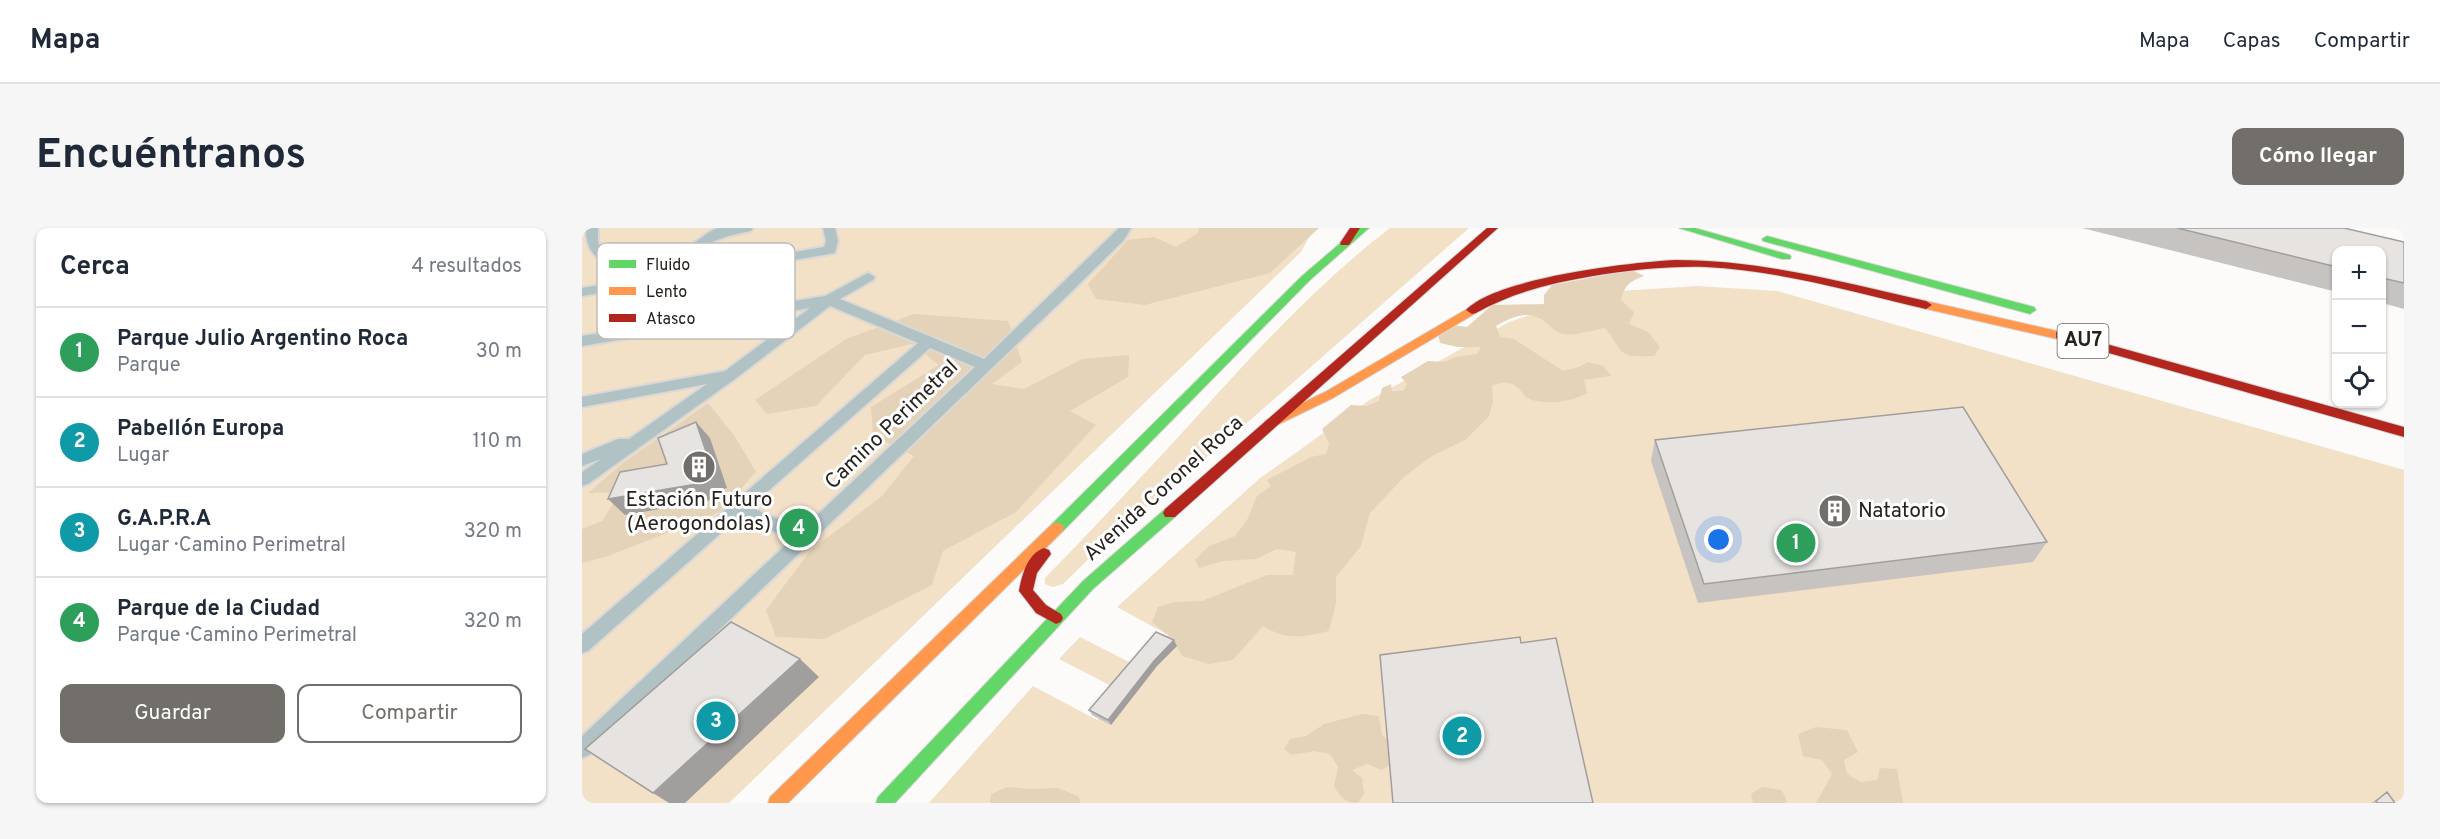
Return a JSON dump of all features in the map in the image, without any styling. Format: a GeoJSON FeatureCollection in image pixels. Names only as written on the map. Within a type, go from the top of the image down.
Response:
{"type":"FeatureCollection","features":[{"type":"Feature","properties":{"kind":"main road"},"geometry":{"type":"LineString","coordinates":[[1345,243],[1355,228]]}},
{"type":"Feature","properties":{"kind":"main road","name":"Avenida Coronel Roca"},"geometry":{"type":"LineString","coordinates":[[776,803],[1104,482],[1306,278],[1364,228]]}},
{"type":"Feature","properties":{"kind":"main road","name":"Avenida Coronel Roca"},"geometry":{"type":"LineString","coordinates":[[884,803],[1088,585],[1493,228]]}},
{"type":"Feature","properties":{"kind":"main road","name":"AU7"},"geometry":{"type":"LineString","coordinates":[[1684,228],[1766,245],[2039,312],[1779,228]]}},
{"type":"Feature","properties":{"kind":"main road","name":"AU7"},"geometry":{"type":"LineString","coordinates":[[1731,228],[1766,245],[2079,340],[2404,432]]}},
{"type":"Feature","properties":{"kind":"main road"},"geometry":{"type":"LineString","coordinates":[[1269,424],[1329,395],[1478,306],[1519,290],[1561,278],[1639,265],[1707,264],[1773,271],[2079,340]]}},
{"type":"Feature","properties":{"kind":"main road"},"geometry":{"type":"LineString","coordinates":[[1056,618],[1033,602],[1026,591],[1026,581],[1030,571],[1077,520],[1104,482]]}},
{"type":"Feature","properties":{"kind":"street"},"geometry":{"type":"LineString","coordinates":[[592,228],[585,246],[591,256],[597,258]]}},
{"type":"Feature","properties":{"kind":"street"},"geometry":{"type":"LineString","coordinates":[[699,243],[718,232],[747,228]]}},
{"type":"Feature","properties":{"kind":"street"},"geometry":{"type":"LineString","coordinates":[[795,256],[830,250],[832,241],[829,228]]}},
{"type":"Feature","properties":{"kind":"street","name":"Camino Perimetral"},"geometry":{"type":"LineString","coordinates":[[582,749],[1111,245],[1125,228]]}},
{"type":"Feature","properties":{"kind":"street"},"geometry":{"type":"LineString","coordinates":[[795,326],[829,300],[868,277]]}},
{"type":"Feature","properties":{"kind":"street"},"geometry":{"type":"LineString","coordinates":[[582,292],[597,289]]}},
{"type":"Feature","properties":{"kind":"street"},"geometry":{"type":"LineString","coordinates":[[795,306],[829,300],[985,365]]}},
{"type":"Feature","properties":{"kind":"street"},"geometry":{"type":"LineString","coordinates":[[582,341],[597,339]]}},
{"type":"Feature","properties":{"kind":"street"},"geometry":{"type":"LineString","coordinates":[[582,480],[778,339]]}},
{"type":"Feature","properties":{"kind":"street"},"geometry":{"type":"LineString","coordinates":[[582,645],[928,342]]}},
{"type":"Feature","properties":{"kind":"street"},"geometry":{"type":"LineString","coordinates":[[582,402],[730,375]]}},
{"type":"Feature","properties":{"kind":"street"},"geometry":{"type":"LineString","coordinates":[[582,460],[627,442],[636,441]]}},
{"type":"Feature","properties":{"kind":"street"},"geometry":{"type":"LineString","coordinates":[[737,509],[804,537]]}},
{"type":"Feature","properties":{"kind":"shaded area"},"geometry":{"type":"Polygon","coordinates":[[[582,228],[1314,228],[1301,252],[729,803],[582,803],[582,228]]]}},
{"type":"Feature","properties":{"kind":"shaded area"},"geometry":{"type":"Polygon","coordinates":[[[1199,228],[1319,228],[1270,273],[1145,305],[1096,299],[1088,284],[1128,240],[1154,237],[1176,247],[1198,233],[1199,228]]]}},
{"type":"Feature","properties":{"kind":"shaded area"},"geometry":{"type":"Polygon","coordinates":[[[1390,228],[1469,228],[1240,429],[1113,535],[1063,584],[1053,587],[1045,584],[1045,578],[1138,481],[1262,345],[1311,296],[1390,228]]]}},
{"type":"Feature","properties":{"kind":"shaded area"},"geometry":{"type":"Polygon","coordinates":[[[1632,270],[1644,276],[1629,284],[1621,300],[1634,312],[1629,324],[1648,332],[1660,347],[1654,356],[1627,355],[1605,328],[1579,334],[1563,334],[1532,315],[1514,317],[1496,326],[1500,337],[1514,339],[1563,371],[1588,362],[1604,366],[1611,376],[1584,380],[1587,393],[1574,399],[1558,402],[1541,402],[1527,398],[1518,387],[1511,383],[1492,385],[1493,401],[1489,416],[1465,440],[1432,456],[1405,476],[1370,513],[1361,546],[1336,577],[1336,603],[1329,631],[1288,636],[1263,626],[1233,660],[1209,664],[1182,656],[1172,638],[1152,622],[1158,607],[1174,602],[1202,601],[1267,575],[1293,575],[1296,552],[1277,549],[1256,559],[1223,561],[1199,568],[1195,560],[1209,546],[1235,536],[1247,520],[1257,496],[1271,486],[1267,480],[1311,457],[1326,454],[1329,444],[1322,429],[1351,405],[1367,406],[1379,401],[1382,388],[1391,384],[1392,391],[1403,391],[1407,384],[1401,377],[1428,361],[1444,362],[1455,357],[1477,354],[1481,347],[1457,347],[1440,343],[1438,334],[1452,325],[1467,327],[1492,305],[1544,304],[1544,295],[1552,285],[1632,270]]]}},
{"type":"Feature","properties":{"kind":"shaded area"},"geometry":{"type":"Polygon","coordinates":[[[1697,286],[1777,291],[2404,470],[2404,803],[929,803],[1033,686],[1097,720],[1121,691],[1059,659],[1080,637],[1141,668],[1168,635],[1117,607],[1259,479],[1368,401],[1509,322],[1561,305],[1620,291],[1697,286]]]}},
{"type":"Feature","properties":{"kind":"shaded area"},"geometry":{"type":"Polygon","coordinates":[[[914,314],[1008,321],[1022,362],[992,384],[1024,389],[1082,359],[1129,355],[1128,377],[1070,411],[1096,425],[1016,512],[943,551],[932,585],[824,639],[776,637],[766,610],[810,551],[882,496],[914,456],[873,436],[871,407],[939,365],[912,344],[865,355],[816,406],[767,414],[755,400],[846,339],[914,314]]]}},
{"type":"Feature","properties":{"kind":"shaded area"},"geometry":{"type":"Polygon","coordinates":[[[708,403],[734,435],[756,472],[720,512],[608,556],[582,563],[582,529],[602,521],[621,492],[588,493],[623,463],[708,403]]]}},
{"type":"Feature","properties":{"kind":"shaded area"},"geometry":{"type":"Polygon","coordinates":[[[1362,714],[1379,716],[1382,735],[1398,748],[1397,760],[1382,770],[1367,764],[1352,770],[1362,778],[1364,794],[1358,803],[1354,803],[1344,799],[1334,787],[1338,767],[1330,754],[1314,751],[1292,755],[1284,749],[1290,739],[1306,736],[1324,724],[1362,714]]]}},
{"type":"Feature","properties":{"kind":"shaded area"},"geometry":{"type":"Polygon","coordinates":[[[1816,727],[1847,730],[1858,752],[1844,760],[1847,774],[1861,782],[1877,780],[1880,768],[1897,769],[1903,803],[1816,803],[1832,774],[1822,760],[1803,756],[1798,734],[1816,727]]]}},
{"type":"Feature","properties":{"kind":"shaded area"},"geometry":{"type":"Polygon","coordinates":[[[1007,787],[1058,788],[1078,796],[1081,803],[990,803],[991,794],[1007,787]]]}},
{"type":"Feature","properties":{"kind":"shaded area"},"geometry":{"type":"Polygon","coordinates":[[[1762,787],[1782,790],[1787,803],[1753,803],[1751,794],[1762,787]]]}},
{"type":"Feature","properties":{"kind":"building"},"geometry":{"type":"Polygon","coordinates":[[[2177,228],[2344,228],[2404,242],[2404,283],[2386,279],[2386,246],[2332,246],[2332,266],[2177,228]]]}},
{"type":"Feature","properties":{"kind":"building","name":"Natatorio"},"geometry":{"type":"Polygon","coordinates":[[[1963,407],[2047,542],[1704,584],[1655,440],[1963,407]]]}},
{"type":"Feature","properties":{"kind":"building"},"geometry":{"type":"Polygon","coordinates":[[[696,422],[713,472],[701,475],[697,484],[608,499],[620,472],[667,464],[658,438],[696,422]]]}},
{"type":"Feature","properties":{"kind":"building"},"geometry":{"type":"Polygon","coordinates":[[[731,622],[800,659],[653,793],[585,749],[731,622]]]}},
{"type":"Feature","properties":{"kind":"building"},"geometry":{"type":"Polygon","coordinates":[[[1156,632],[1174,640],[1154,661],[1108,720],[1089,710],[1156,632]]]}},
{"type":"Feature","properties":{"kind":"building"},"geometry":{"type":"Polygon","coordinates":[[[1520,637],[1521,643],[1556,638],[1593,803],[1393,803],[1380,655],[1520,637]]]}},
{"type":"Feature","properties":{"kind":"building"},"geometry":{"type":"Polygon","coordinates":[[[2387,792],[2395,803],[2376,801],[2387,792]]]}},
{"type":"Feature","properties":{"kind":"traffic: fast"},"geometry":{"type":"LineString","coordinates":[[1057,528],[1306,278],[1364,228]]}},
{"type":"Feature","properties":{"kind":"traffic: fast"},"geometry":{"type":"LineString","coordinates":[[1684,228],[1786,257]]}},
{"type":"Feature","properties":{"kind":"traffic: fast"},"geometry":{"type":"LineString","coordinates":[[1767,239],[2030,310]]}},
{"type":"Feature","properties":{"kind":"traffic: fast"},"geometry":{"type":"LineString","coordinates":[[884,803],[1088,585],[1170,513]]}},
{"type":"Feature","properties":{"kind":"traffic: slow"},"geometry":{"type":"LineString","coordinates":[[1926,305],[2079,340]]}},
{"type":"Feature","properties":{"kind":"traffic: slow"},"geometry":{"type":"LineString","coordinates":[[1269,424],[1329,395],[1472,310]]}},
{"type":"Feature","properties":{"kind":"traffic: slow"},"geometry":{"type":"LineString","coordinates":[[776,803],[1057,528]]}},
{"type":"Feature","properties":{"kind":"traffic: jam"},"geometry":{"type":"LineString","coordinates":[[1345,243],[1355,228]]}},
{"type":"Feature","properties":{"kind":"traffic: jam"},"geometry":{"type":"LineString","coordinates":[[1170,513],[1493,228]]}},
{"type":"Feature","properties":{"kind":"traffic: jam"},"geometry":{"type":"LineString","coordinates":[[1472,310],[1512,291],[1556,279],[1615,269],[1676,264],[1762,269],[1926,305]]}},
{"type":"Feature","properties":{"kind":"traffic: jam"},"geometry":{"type":"LineString","coordinates":[[2060,335],[2404,432]]}},
{"type":"Feature","properties":{"kind":"traffic: jam"},"geometry":{"type":"LineString","coordinates":[[1044,554],[1030,571],[1026,591],[1041,609],[1056,618]]}},
{"type":"Feature","properties":{"kind":"place","name":"Estación Futuro (Aerogondolas)"},"geometry":{"type":"Point","coordinates":[699,467]}},
{"type":"Feature","properties":{"kind":"place","name":"Natatorio"},"geometry":{"type":"Point","coordinates":[1835,511]}},
{"type":"Feature","properties":{"kind":"place","name":"Parque de la Ciudad"},"geometry":{"type":"Point","coordinates":[799,528]}},
{"type":"Feature","properties":{"kind":"place","name":"Parque Julio Argentino Roca"},"geometry":{"type":"Point","coordinates":[1796,543]}},
{"type":"Feature","properties":{"kind":"place","name":"G.A.P.R.A"},"geometry":{"type":"Point","coordinates":[716,721]}},
{"type":"Feature","properties":{"kind":"place","name":"Pabellón Europa"},"geometry":{"type":"Point","coordinates":[1462,736]}}]}
